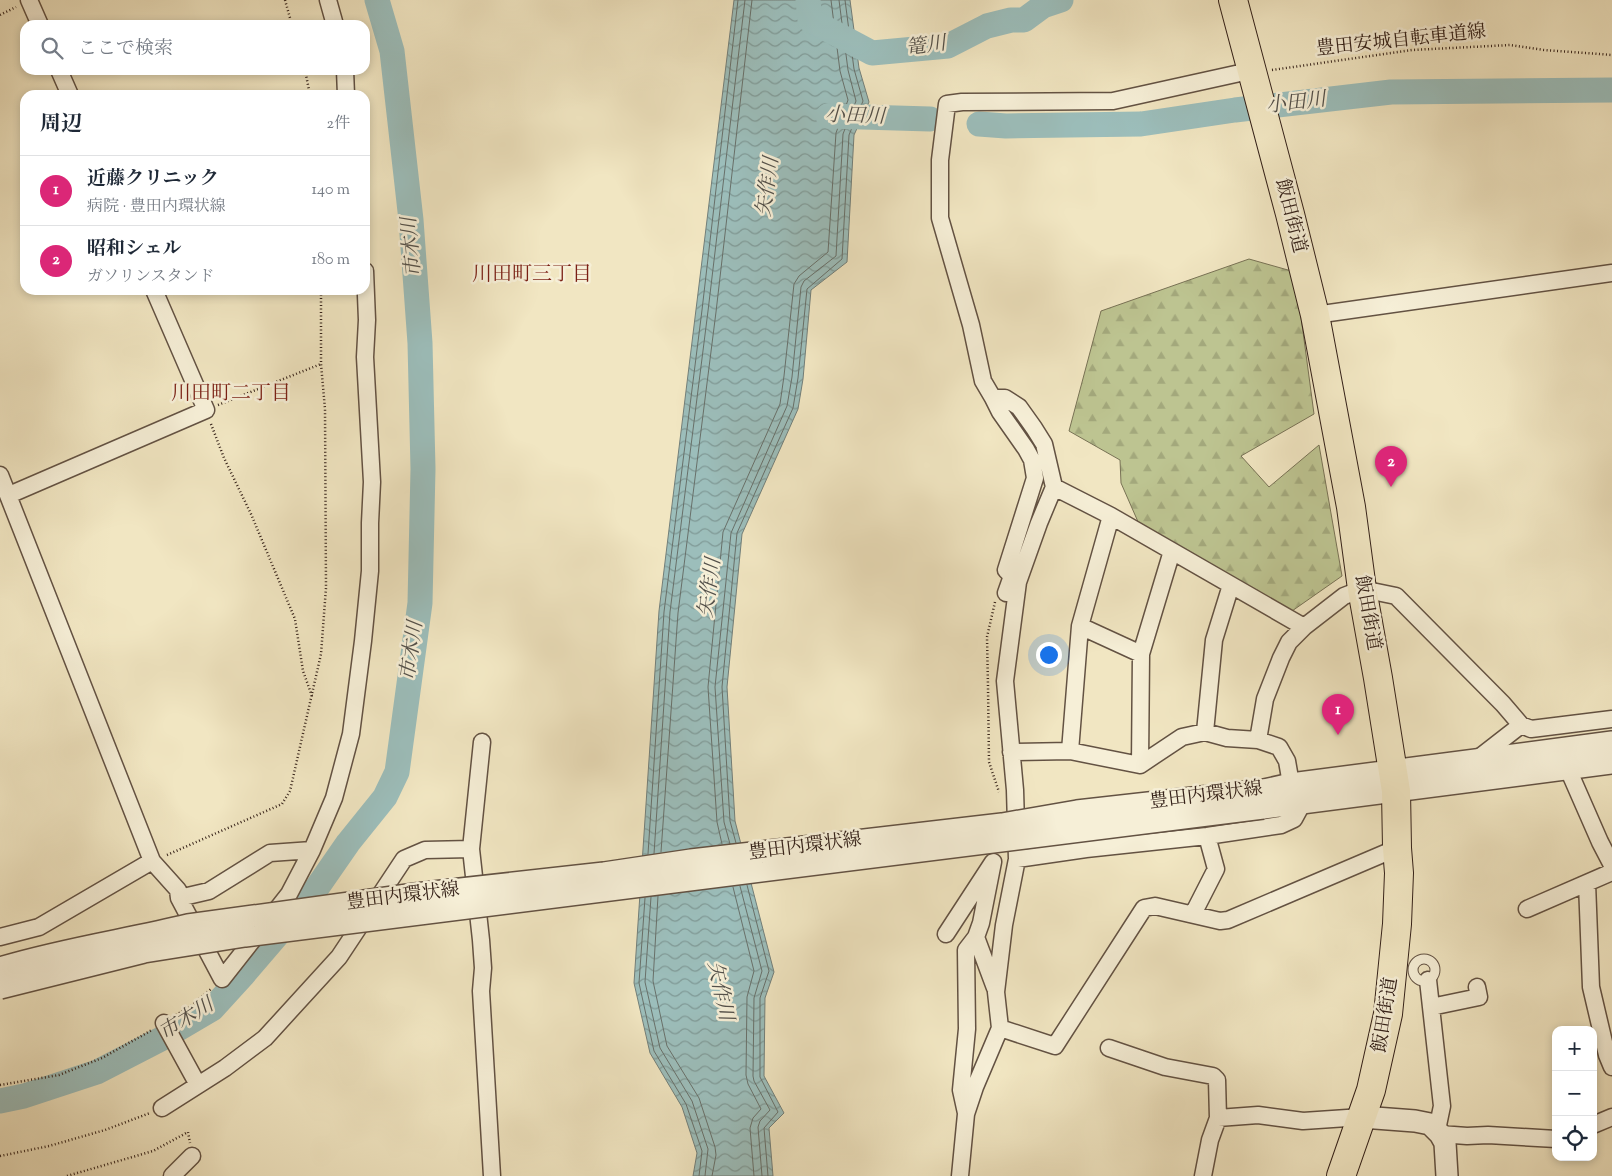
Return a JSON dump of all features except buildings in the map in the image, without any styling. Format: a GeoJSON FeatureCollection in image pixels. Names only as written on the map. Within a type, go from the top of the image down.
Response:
{"type":"FeatureCollection","features":[{"type":"Feature","properties":{"kind":"highway","name":"飯田街道"},"geometry":{"type":"LineString","coordinates":[[1233,0],[1251,63],[1315,315],[1350,507],[1394,781],[1399,873],[1397,924],[1388,1014],[1376,1070],[1341,1176]]}},
{"type":"Feature","properties":{"kind":"street"},"geometry":{"type":"LineString","coordinates":[[29,0],[38,20]]}},
{"type":"Feature","properties":{"kind":"street"},"geometry":{"type":"LineString","coordinates":[[328,0],[334,20]]}},
{"type":"Feature","properties":{"kind":"street"},"geometry":{"type":"LineString","coordinates":[[1005,681],[1000,670],[1000,641],[1006,590],[1012,576],[1006,570],[1035,478],[1032,460],[1000,412],[983,381],[971,325],[940,218],[940,160],[947,104],[962,102],[1113,101],[1240,73],[1251,63]]}},
{"type":"Feature","properties":{"kind":"street"},"geometry":{"type":"LineString","coordinates":[[61,75],[68,90]]}},
{"type":"Feature","properties":{"kind":"street"},"geometry":{"type":"LineString","coordinates":[[345,75],[346,90]]}},
{"type":"Feature","properties":{"kind":"street"},"geometry":{"type":"LineString","coordinates":[[1315,315],[1612,273]]}},
{"type":"Feature","properties":{"kind":"street"},"geometry":{"type":"LineString","coordinates":[[9,495],[206,410],[156,295]]}},
{"type":"Feature","properties":{"kind":"street"},"geometry":{"type":"LineString","coordinates":[[0,475],[152,861],[178,890],[179,898],[222,978],[290,894],[312,850],[334,798],[351,734],[370,571],[372,482],[366,366],[366,295]]}},
{"type":"Feature","properties":{"kind":"street"},"geometry":{"type":"LineString","coordinates":[[960,1176],[966,1114],[1000,1028],[996,992],[1004,925],[1017,859],[1015,790],[1005,681],[1018,582],[1054,487],[1044,444],[1034,428],[1019,407],[1005,398],[993,398]]}},
{"type":"Feature","properties":{"kind":"street"},"geometry":{"type":"LineString","coordinates":[[1054,487],[1111,516],[1304,627]]}},
{"type":"Feature","properties":{"kind":"street"},"geometry":{"type":"LineString","coordinates":[[1070,751],[1080,626],[1111,516]]}},
{"type":"Feature","properties":{"kind":"street"},"geometry":{"type":"LineString","coordinates":[[1140,765],[1141,654],[1172,551]]}},
{"type":"Feature","properties":{"kind":"street"},"geometry":{"type":"LineString","coordinates":[[1204,732],[1214,640],[1231,585]]}},
{"type":"Feature","properties":{"kind":"street"},"geometry":{"type":"LineString","coordinates":[[1258,740],[1265,699],[1280,658],[1290,642],[1304,627],[1344,596],[1362,589],[1396,596],[1503,704],[1521,725],[1531,729],[1612,719]]}},
{"type":"Feature","properties":{"kind":"street"},"geometry":{"type":"LineString","coordinates":[[1080,626],[1141,654]]}},
{"type":"Feature","properties":{"kind":"street"},"geometry":{"type":"LineString","coordinates":[[1476,760],[1521,725]]}},
{"type":"Feature","properties":{"kind":"street"},"geometry":{"type":"LineString","coordinates":[[1011,752],[1070,751],[1140,765],[1182,737],[1204,732],[1227,738],[1258,740],[1279,747],[1287,761],[1300,808],[1294,819],[1281,825],[1017,859]]}},
{"type":"Feature","properties":{"kind":"street"},"geometry":{"type":"LineString","coordinates":[[482,742],[471,849],[481,940],[481,991],[492,1176]]}},
{"type":"Feature","properties":{"kind":"street","name":"豊田内環状線"},"geometry":{"type":"LineString","coordinates":[[1394,781],[1476,760],[1612,742]]}},
{"type":"Feature","properties":{"kind":"street","name":"豊田内環状線"},"geometry":{"type":"LineString","coordinates":[[0,988],[144,952],[244,936],[1264,799],[1296,793],[1394,781],[1568,769],[1612,763]]}},
{"type":"Feature","properties":{"kind":"street"},"geometry":{"type":"LineString","coordinates":[[1568,769],[1606,841],[1612,865]]}},
{"type":"Feature","properties":{"kind":"street","name":"豊田内環状線"},"geometry":{"type":"LineString","coordinates":[[0,968],[23,960],[188,925],[415,894],[604,873],[691,860],[1002,824],[1077,811],[1264,799]]}},
{"type":"Feature","properties":{"kind":"street"},"geometry":{"type":"LineString","coordinates":[[1193,914],[1216,869],[1207,836]]}},
{"type":"Feature","properties":{"kind":"street"},"geometry":{"type":"LineString","coordinates":[[1000,1028],[1054,1046],[1144,908],[1155,906],[1220,921],[1228,920],[1397,848]]}},
{"type":"Feature","properties":{"kind":"street"},"geometry":{"type":"LineString","coordinates":[[162,1108],[198,1086],[265,1038],[340,957],[404,859],[425,850],[471,849]]}},
{"type":"Feature","properties":{"kind":"street"},"geometry":{"type":"LineString","coordinates":[[179,898],[209,891],[270,854],[312,850]]}},
{"type":"Feature","properties":{"kind":"street"},"geometry":{"type":"LineString","coordinates":[[0,936],[39,928],[152,861]]}},
{"type":"Feature","properties":{"kind":"street"},"geometry":{"type":"LineString","coordinates":[[946,934],[993,862],[981,923],[976,937],[966,950],[967,1029],[961,1090],[966,1114]]}},
{"type":"Feature","properties":{"kind":"street"},"geometry":{"type":"LineString","coordinates":[[1527,908],[1612,872]]}},
{"type":"Feature","properties":{"kind":"street"},"geometry":{"type":"LineString","coordinates":[[1587,883],[1591,987],[1607,1055],[1612,1067]]}},
{"type":"Feature","properties":{"kind":"street"},"geometry":{"type":"LineString","coordinates":[[976,937],[996,992]]}},
{"type":"Feature","properties":{"kind":"street"},"geometry":{"type":"LineString","coordinates":[[1428,980],[1442,1106],[1438,1132]]}},
{"type":"Feature","properties":{"kind":"street"},"geometry":{"type":"LineString","coordinates":[[1432,1007],[1479,997],[1477,986]]}},
{"type":"Feature","properties":{"kind":"street"},"geometry":{"type":"LineString","coordinates":[[164,1023],[198,1086]]}},
{"type":"Feature","properties":{"kind":"street"},"geometry":{"type":"LineString","coordinates":[[1109,1048],[1165,1067],[1213,1076],[1217,1080],[1218,1118],[1210,1140],[1203,1176]]}},
{"type":"Feature","properties":{"kind":"street"},"geometry":{"type":"LineString","coordinates":[[1218,1118],[1258,1115],[1303,1121],[1362,1117],[1415,1120],[1430,1124],[1445,1143],[1447,1176]]}},
{"type":"Feature","properties":{"kind":"street"},"geometry":{"type":"LineString","coordinates":[[1597,1123],[1612,1117]]}},
{"type":"Feature","properties":{"kind":"street"},"geometry":{"type":"LineString","coordinates":[[1438,1132],[1467,1136],[1488,1135],[1552,1139]]}},
{"type":"Feature","properties":{"kind":"street"},"geometry":{"type":"LineString","coordinates":[[172,1176],[192,1156]]}},
{"type":"Feature","properties":{"kind":"path"},"geometry":{"type":"LineString","coordinates":[[285,0],[291,20]]}},
{"type":"Feature","properties":{"kind":"path","name":"豊田安城自転車道線"},"geometry":{"type":"LineString","coordinates":[[1251,63],[1412,50],[1510,45],[1544,50],[1612,55]]}},
{"type":"Feature","properties":{"kind":"path"},"geometry":{"type":"LineString","coordinates":[[305,75],[309,90]]}},
{"type":"Feature","properties":{"kind":"path"},"geometry":{"type":"LineString","coordinates":[[152,861],[282,804],[290,791],[321,654],[326,588],[325,409],[321,364],[321,295]]}},
{"type":"Feature","properties":{"kind":"path"},"geometry":{"type":"LineString","coordinates":[[312,698],[303,671],[295,620],[251,514],[224,458],[206,410],[321,364]]}},
{"type":"Feature","properties":{"kind":"path"},"geometry":{"type":"LineString","coordinates":[[0,1085],[59,1075],[102,1058],[191,1006],[222,978]]}},
{"type":"Feature","properties":{"kind":"path"},"geometry":{"type":"LineString","coordinates":[[0,1156],[49,1146],[105,1130],[162,1108]]}},
{"type":"Feature","properties":{"kind":"path"},"geometry":{"type":"LineString","coordinates":[[67,1176],[152,1151],[188,1132],[192,1156]]}},
{"type":"Feature","properties":{"kind":"green space"},"geometry":{"type":"Polygon","coordinates":[[[1249,259],[1295,272],[1314,414],[1241,456],[1269,487],[1319,445],[1342,576],[1292,611],[1139,524],[1121,483],[1120,460],[1069,431],[1101,311],[1249,259]]]}},
{"type":"Feature","properties":{"kind":"water","name":"矢作川"},"geometry":{"type":"Polygon","coordinates":[[[734,0],[850,0],[859,68],[869,102],[854,135],[847,262],[811,290],[803,379],[798,409],[742,534],[727,687],[735,821],[774,972],[765,998],[764,1076],[784,1113],[769,1128],[773,1176],[693,1176],[697,1153],[682,1107],[650,1053],[634,983],[659,611],[734,0]]]}},
{"type":"Feature","properties":{"kind":"waterway","name":"市木川"},"geometry":{"type":"LineString","coordinates":[[0,1101],[24,1096],[97,1072],[161,1039],[212,1009],[314,892],[348,843],[385,797],[397,772],[420,603],[423,469],[420,343],[411,220],[392,51],[377,0]]}},
{"type":"Feature","properties":{"kind":"waterway","name":"篭川"},"geometry":{"type":"LineString","coordinates":[[808,0],[810,20],[872,53],[948,46],[987,26],[1011,20],[1024,20],[1043,6],[1061,0]]}},
{"type":"Feature","properties":{"kind":"waterway","name":"小田川"},"geometry":{"type":"LineString","coordinates":[[979,124],[1006,126],[1141,124],[1235,110],[1391,92],[1612,90]]}},
{"type":"Feature","properties":{"kind":"waterway","name":"小田川"},"geometry":{"type":"LineString","coordinates":[[828,116],[930,119]]}},
{"type":"Feature","properties":{"kind":"place","name":"昭和シェル"},"geometry":{"type":"Point","coordinates":[1391,487]}},
{"type":"Feature","properties":{"kind":"place","name":"近藤クリニック"},"geometry":{"type":"Point","coordinates":[1338,735]}},
{"type":"Feature","properties":{"kind":"district","name":"川田町三丁目"},"geometry":{"type":"Point","coordinates":[532,275]}},
{"type":"Feature","properties":{"kind":"district","name":"川田町二丁目"},"geometry":{"type":"Point","coordinates":[231,394]}}]}
